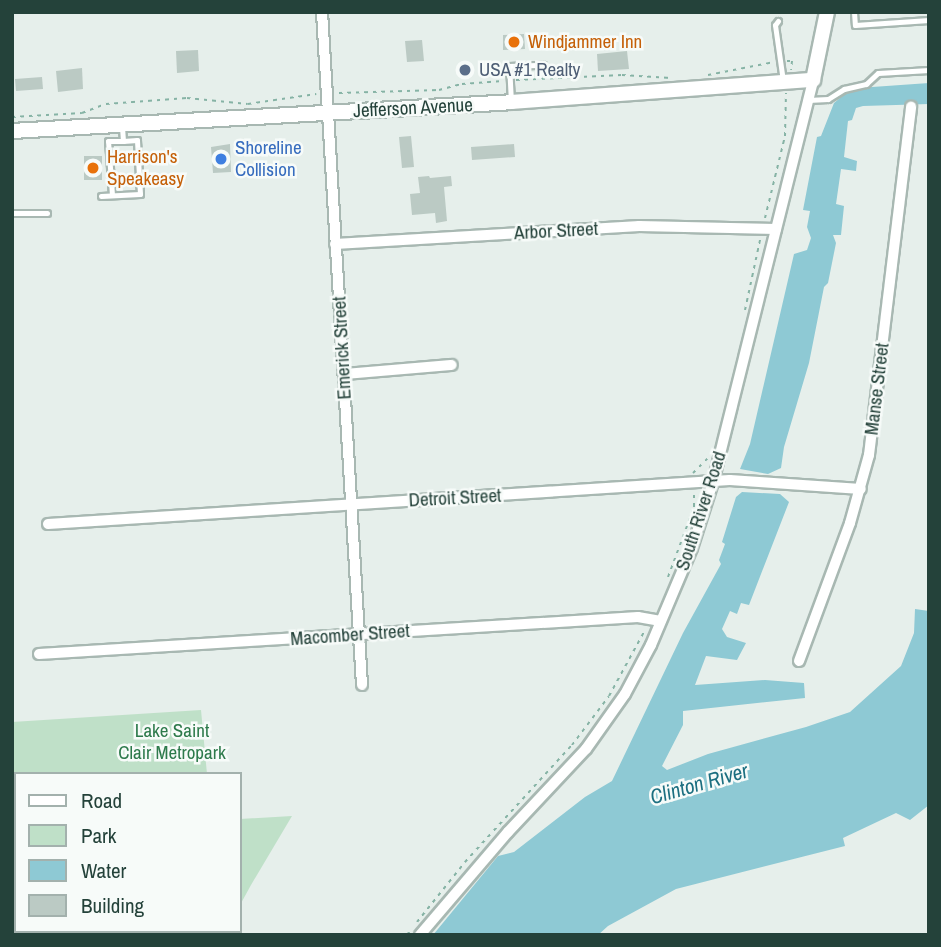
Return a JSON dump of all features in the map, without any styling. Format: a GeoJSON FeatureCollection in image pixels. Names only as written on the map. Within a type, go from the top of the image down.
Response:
{"type":"FeatureCollection","features":[{"type":"Feature","properties":{"kind":"street","name":"Emerick Street"},"geometry":{"type":"LineString","coordinates":[[322,12],[362,685]]}},
{"type":"Feature","properties":{"kind":"street","name":"South River Road"},"geometry":{"type":"LineString","coordinates":[[420,935],[508,832],[586,749],[625,694],[655,620],[692,548],[713,482],[742,347],[776,229],[827,12]]}},
{"type":"Feature","properties":{"kind":"street","name":"Jefferson Avenue"},"geometry":{"type":"LineString","coordinates":[[12,131],[511,102],[813,80]]}},
{"type":"Feature","properties":{"kind":"street","name":"Manse Street"},"geometry":{"type":"LineString","coordinates":[[799,661],[861,489],[869,455],[912,107]]}},
{"type":"Feature","properties":{"kind":"street","name":"Arbor Street"},"geometry":{"type":"LineString","coordinates":[[335,244],[639,226],[776,229]]}},
{"type":"Feature","properties":{"kind":"street"},"geometry":{"type":"LineString","coordinates":[[344,374],[452,365]]}},
{"type":"Feature","properties":{"kind":"street","name":"Detroit Street"},"geometry":{"type":"LineString","coordinates":[[48,524],[730,480],[861,489]]}},
{"type":"Feature","properties":{"kind":"street","name":"Macomber Street"},"geometry":{"type":"LineString","coordinates":[[38,654],[638,617],[655,620]]}},
{"type":"Feature","properties":{"kind":"lane"},"geometry":{"type":"LineString","coordinates":[[854,12],[855,25],[929,20]]}},
{"type":"Feature","properties":{"kind":"lane"},"geometry":{"type":"LineString","coordinates":[[778,21],[775,25],[786,81]]}},
{"type":"Feature","properties":{"kind":"lane"},"geometry":{"type":"LineString","coordinates":[[511,102],[509,66],[543,65]]}},
{"type":"Feature","properties":{"kind":"lane"},"geometry":{"type":"LineString","coordinates":[[808,100],[828,99],[844,89],[866,84],[878,73],[929,70]]}},
{"type":"Feature","properties":{"kind":"lane"},"geometry":{"type":"LineString","coordinates":[[122,125],[123,141]]}},
{"type":"Feature","properties":{"kind":"lane"},"geometry":{"type":"LineString","coordinates":[[101,196],[140,194],[137,140],[108,141],[112,195]]}},
{"type":"Feature","properties":{"kind":"lane"},"geometry":{"type":"LineString","coordinates":[[12,213],[47,213]]}},
{"type":"Feature","properties":{"kind":"path"},"geometry":{"type":"LineString","coordinates":[[742,321],[785,136],[784,100],[792,61],[787,61]]}},
{"type":"Feature","properties":{"kind":"path"},"geometry":{"type":"LineString","coordinates":[[705,75],[775,62]]}},
{"type":"Feature","properties":{"kind":"path"},"geometry":{"type":"LineString","coordinates":[[331,93],[439,90],[462,84],[622,75],[672,78]]}},
{"type":"Feature","properties":{"kind":"path"},"geometry":{"type":"LineString","coordinates":[[12,117],[82,113],[106,104],[187,98],[248,104],[321,93]]}},
{"type":"Feature","properties":{"kind":"path"},"geometry":{"type":"LineString","coordinates":[[667,580],[694,507],[694,468],[708,459],[710,453]]}},
{"type":"Feature","properties":{"kind":"path"},"geometry":{"type":"LineString","coordinates":[[407,935],[465,862],[572,745],[609,696],[655,620]]}},
{"type":"Feature","properties":{"kind":"green space","name":"Lake Saint Clair Metropark"},"geometry":{"type":"Polygon","coordinates":[[[201,710],[207,772],[14,772],[14,933],[224,935],[12,935],[12,722],[201,710]]]}},
{"type":"Feature","properties":{"kind":"green space","name":"Lake Saint Clair Metropark"},"geometry":{"type":"Polygon","coordinates":[[[292,816],[242,901],[242,819],[292,816]]]}},
{"type":"Feature","properties":{"kind":"water"},"geometry":{"type":"Polygon","coordinates":[[[929,83],[929,104],[863,106],[856,108],[852,120],[848,121],[844,157],[857,161],[856,171],[841,169],[836,204],[844,206],[841,235],[833,235],[836,243],[828,283],[824,287],[809,363],[784,447],[781,468],[768,474],[740,469],[750,444],[794,254],[807,250],[811,238],[807,227],[810,211],[803,210],[817,137],[821,136],[834,103],[846,93],[858,88],[929,83]]]}},
{"type":"Feature","properties":{"kind":"water","name":"Clinton River"},"geometry":{"type":"Polygon","coordinates":[[[742,492],[780,494],[789,502],[749,605],[741,603],[737,614],[730,611],[722,629],[727,637],[746,643],[737,660],[706,656],[695,685],[765,680],[804,683],[805,698],[683,711],[683,725],[662,766],[667,770],[708,754],[850,712],[901,666],[914,633],[915,609],[929,611],[929,805],[910,820],[896,813],[843,838],[845,846],[676,889],[608,926],[598,935],[433,935],[498,856],[514,852],[585,797],[612,781],[683,633],[721,564],[719,560],[725,544],[722,542],[736,497],[742,492]]]}},
{"type":"Feature","properties":{"kind":"building","name":"Windjammer Inn"},"geometry":{"type":"Polygon","coordinates":[[[524,34],[525,49],[503,50],[503,35],[524,34]]]}},
{"type":"Feature","properties":{"kind":"building"},"geometry":{"type":"Polygon","coordinates":[[[422,40],[424,61],[407,62],[405,41],[422,40]]]}},
{"type":"Feature","properties":{"kind":"building"},"geometry":{"type":"Polygon","coordinates":[[[198,50],[199,71],[177,73],[176,51],[198,50]]]}},
{"type":"Feature","properties":{"kind":"building"},"geometry":{"type":"Polygon","coordinates":[[[627,51],[629,69],[598,71],[597,54],[627,51]]]}},
{"type":"Feature","properties":{"kind":"building"},"geometry":{"type":"Polygon","coordinates":[[[82,68],[83,89],[58,92],[56,71],[82,68]]]}},
{"type":"Feature","properties":{"kind":"building"},"geometry":{"type":"Polygon","coordinates":[[[42,77],[43,89],[16,91],[15,79],[42,77]]]}},
{"type":"Feature","properties":{"kind":"building"},"geometry":{"type":"Polygon","coordinates":[[[411,136],[414,167],[402,168],[399,137],[411,136]]]}},
{"type":"Feature","properties":{"kind":"building","name":"Shoreline Collision"},"geometry":{"type":"Polygon","coordinates":[[[230,144],[231,172],[213,173],[211,147],[230,144]]]}},
{"type":"Feature","properties":{"kind":"building"},"geometry":{"type":"Polygon","coordinates":[[[514,144],[515,157],[472,160],[471,147],[514,144]]]}},
{"type":"Feature","properties":{"kind":"building","name":"Harrison's Speakeasy"},"geometry":{"type":"Polygon","coordinates":[[[84,156],[102,156],[102,180],[84,180],[84,156]]]}},
{"type":"Feature","properties":{"kind":"building"},"geometry":{"type":"Polygon","coordinates":[[[451,176],[452,186],[444,187],[447,221],[436,223],[435,213],[412,215],[410,194],[420,193],[418,177],[451,176]]]}},
{"type":"Feature","properties":{"kind":"place","name":"Windjammer Inn"},"geometry":{"type":"Point","coordinates":[514,42]}},
{"type":"Feature","properties":{"kind":"place","name":"USA #1 Realty"},"geometry":{"type":"Point","coordinates":[465,70]}},
{"type":"Feature","properties":{"kind":"place","name":"Shoreline Collision"},"geometry":{"type":"Point","coordinates":[221,159]}},
{"type":"Feature","properties":{"kind":"place","name":"Harrison's Speakeasy"},"geometry":{"type":"Point","coordinates":[93,168]}}]}
